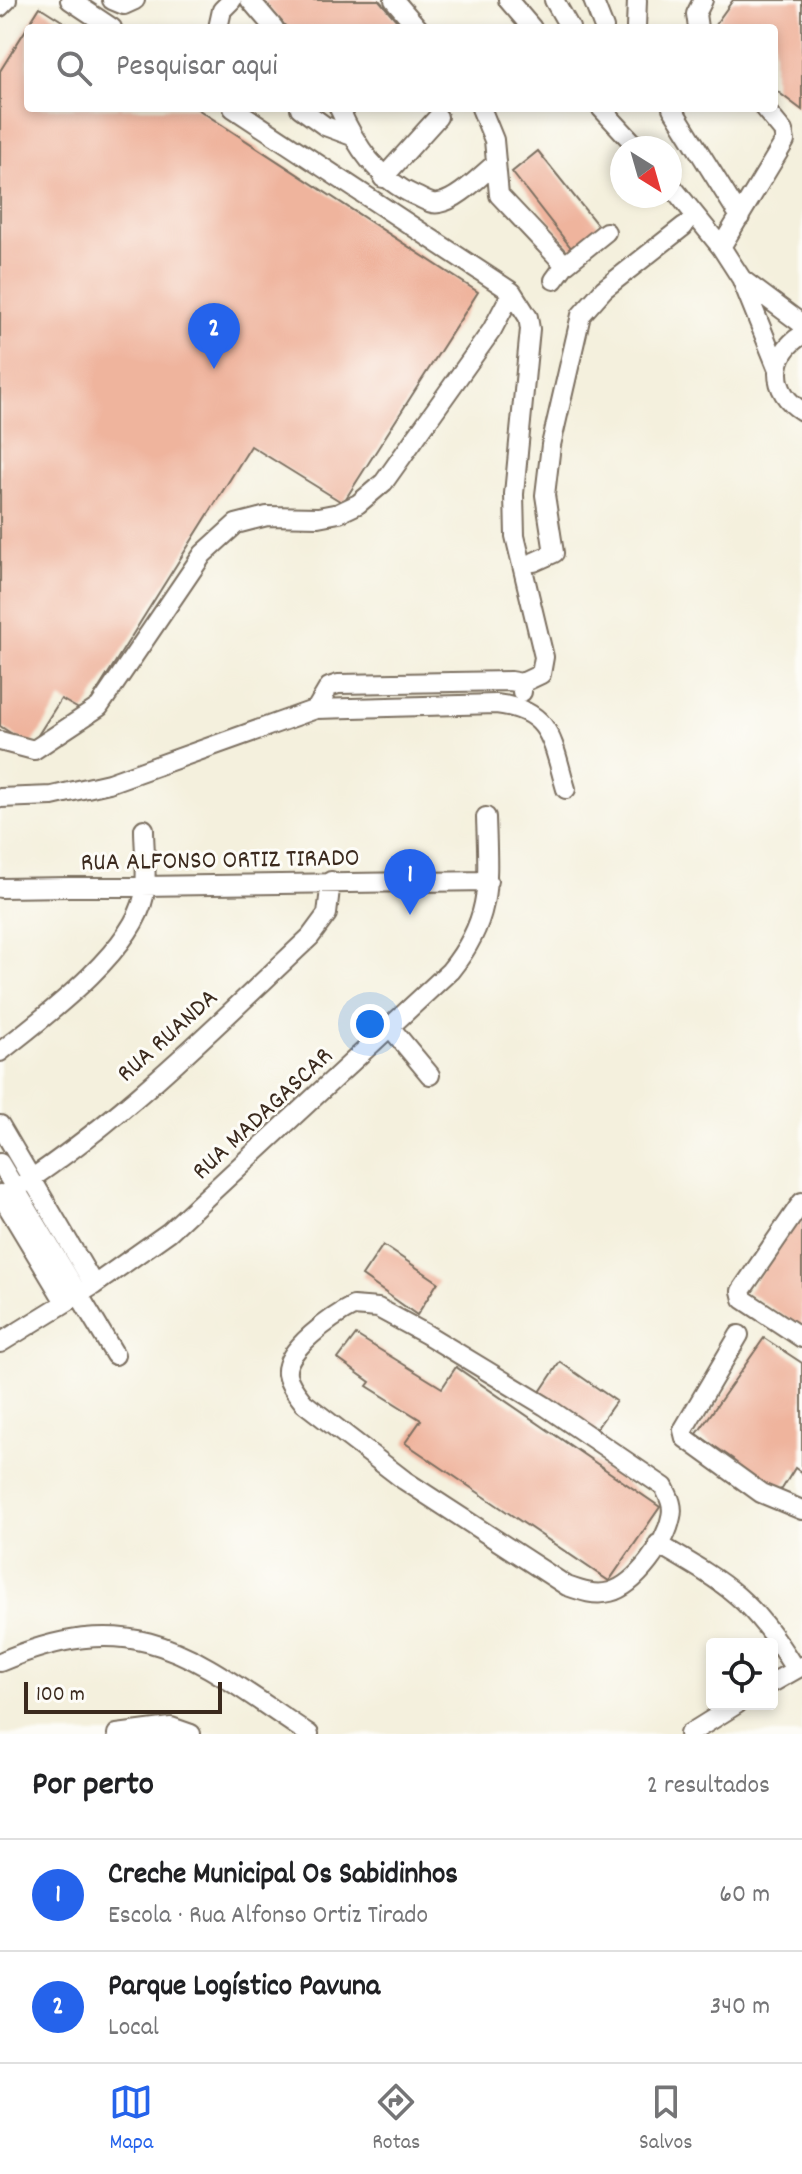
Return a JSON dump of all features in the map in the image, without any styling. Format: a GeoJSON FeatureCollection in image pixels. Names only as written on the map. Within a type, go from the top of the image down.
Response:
{"type":"FeatureCollection","features":[{"type":"Feature","properties":{"kind":"street"},"geometry":{"type":"LineString","coordinates":[[0,7],[7,0]]}},
{"type":"Feature","properties":{"kind":"street"},"geometry":{"type":"LineString","coordinates":[[70,0],[106,24]]}},
{"type":"Feature","properties":{"kind":"street"},"geometry":{"type":"LineString","coordinates":[[112,0],[124,5],[135,0]]}},
{"type":"Feature","properties":{"kind":"street"},"geometry":{"type":"LineString","coordinates":[[219,24],[222,10],[232,0]]}},
{"type":"Feature","properties":{"kind":"street"},"geometry":{"type":"LineString","coordinates":[[250,0],[271,24]]}},
{"type":"Feature","properties":{"kind":"street"},"geometry":{"type":"LineString","coordinates":[[394,0],[415,24]]}},
{"type":"Feature","properties":{"kind":"street"},"geometry":{"type":"LineString","coordinates":[[508,0],[529,24]]}},
{"type":"Feature","properties":{"kind":"street"},"geometry":{"type":"LineString","coordinates":[[554,0],[568,24]]}},
{"type":"Feature","properties":{"kind":"street"},"geometry":{"type":"LineString","coordinates":[[593,0],[602,24]]}},
{"type":"Feature","properties":{"kind":"street"},"geometry":{"type":"LineString","coordinates":[[636,24],[637,0]]}},
{"type":"Feature","properties":{"kind":"street"},"geometry":{"type":"LineString","coordinates":[[697,24],[696,14],[703,0]]}},
{"type":"Feature","properties":{"kind":"street"},"geometry":{"type":"LineString","coordinates":[[239,112],[512,292],[528,317],[530,329],[518,437],[515,536],[544,657],[541,674],[533,681],[522,683],[338,684],[329,687],[316,709]]}},
{"type":"Feature","properties":{"kind":"street"},"geometry":{"type":"LineString","coordinates":[[306,112],[325,126],[352,136]]}},
{"type":"Feature","properties":{"kind":"street"},"geometry":{"type":"LineString","coordinates":[[341,112],[352,136],[383,178],[398,189],[433,203],[448,200],[496,163]]}},
{"type":"Feature","properties":{"kind":"street"},"geometry":{"type":"LineString","coordinates":[[483,112],[494,140],[499,195]]}},
{"type":"Feature","properties":{"kind":"street"},"geometry":{"type":"LineString","coordinates":[[605,112],[627,136]]}},
{"type":"Feature","properties":{"kind":"street"},"geometry":{"type":"LineString","coordinates":[[674,112],[740,217]]}},
{"type":"Feature","properties":{"kind":"street"},"geometry":{"type":"LineString","coordinates":[[721,247],[785,141],[783,131],[767,112]]}},
{"type":"Feature","properties":{"kind":"street"},"geometry":{"type":"LineString","coordinates":[[383,178],[438,117]]}},
{"type":"Feature","properties":{"kind":"street"},"geometry":{"type":"LineString","coordinates":[[474,181],[499,195],[560,272],[606,232]]}},
{"type":"Feature","properties":{"kind":"street"},"geometry":{"type":"LineString","coordinates":[[682,199],[721,247],[741,278],[777,367],[780,388],[785,398],[802,411]]}},
{"type":"Feature","properties":{"kind":"street"},"geometry":{"type":"LineString","coordinates":[[534,562],[554,553],[545,495],[551,445],[581,315],[604,289],[684,226]]}},
{"type":"Feature","properties":{"kind":"street"},"geometry":{"type":"LineString","coordinates":[[741,278],[802,324]]}},
{"type":"Feature","properties":{"kind":"street"},"geometry":{"type":"LineString","coordinates":[[0,741],[34,750],[99,707],[203,554],[236,524],[267,516],[318,517],[358,504],[393,469],[492,330],[512,292]]}},
{"type":"Feature","properties":{"kind":"street"},"geometry":{"type":"LineString","coordinates":[[777,367],[785,348],[802,335]]}},
{"type":"Feature","properties":{"kind":"street"},"geometry":{"type":"LineString","coordinates":[[520,707],[522,683]]}},
{"type":"Feature","properties":{"kind":"street"},"geometry":{"type":"LineString","coordinates":[[0,798],[52,796],[109,783],[316,709],[520,707],[545,724],[566,789]]}},
{"type":"Feature","properties":{"kind":"street","name":"RUA MADAGASCAR"},"geometry":{"type":"LineString","coordinates":[[0,1343],[94,1285],[189,1214],[450,971],[473,940],[485,910],[488,881],[486,817]]}},
{"type":"Feature","properties":{"kind":"street"},"geometry":{"type":"LineString","coordinates":[[0,1052],[67,995],[126,934],[140,909],[144,884],[144,829]]}},
{"type":"Feature","properties":{"kind":"street","name":"RUA RUANDA"},"geometry":{"type":"LineString","coordinates":[[5,1195],[33,1179],[103,1126],[310,937],[327,914],[331,881]]}},
{"type":"Feature","properties":{"kind":"street","name":"RUA ALFONSO ORTIZ TIRADO"},"geometry":{"type":"LineString","coordinates":[[0,888],[488,881]]}},
{"type":"Feature","properties":{"kind":"street"},"geometry":{"type":"LineString","coordinates":[[393,1025],[430,1075]]}},
{"type":"Feature","properties":{"kind":"street"},"geometry":{"type":"LineString","coordinates":[[0,1125],[94,1285]]}},
{"type":"Feature","properties":{"kind":"street"},"geometry":{"type":"LineString","coordinates":[[0,1163],[5,1195],[71,1299],[115,1355]]}},
{"type":"Feature","properties":{"kind":"street"},"geometry":{"type":"LineString","coordinates":[[802,1202],[741,1291],[743,1299],[802,1338]]}},
{"type":"Feature","properties":{"kind":"street"},"geometry":{"type":"LineString","coordinates":[[353,1306],[378,1308],[545,1406],[664,1487],[672,1511],[658,1544],[625,1586],[608,1593],[587,1593],[567,1586],[404,1480],[304,1403],[287,1374],[288,1361],[337,1314],[353,1306]]}},
{"type":"Feature","properties":{"kind":"street"},"geometry":{"type":"LineString","coordinates":[[739,1335],[683,1430],[685,1438],[761,1493],[802,1510]]}},
{"type":"Feature","properties":{"kind":"street"},"geometry":{"type":"LineString","coordinates":[[658,1544],[741,1595],[768,1625],[799,1668],[778,1680]]}},
{"type":"Feature","properties":{"kind":"street"},"geometry":{"type":"LineString","coordinates":[[0,1662],[38,1646],[78,1638],[132,1637],[164,1645],[213,1670],[301,1731]]}},
{"type":"Feature","properties":{"kind":"street"},"geometry":{"type":"LineString","coordinates":[[689,1734],[727,1710]]}},
{"type":"Feature","properties":{"kind":"street"},"geometry":{"type":"LineString","coordinates":[[117,1734],[171,1727],[191,1734]]}},
{"type":"Feature","properties":{"kind":"building"},"geometry":{"type":"Polygon","coordinates":[[[262,0],[379,0],[400,24],[283,24],[262,0]]]}},
{"type":"Feature","properties":{"kind":"building"},"geometry":{"type":"Polygon","coordinates":[[[733,0],[802,0],[802,110],[778,92],[778,24],[716,24],[733,0]]]}},
{"type":"Feature","properties":{"kind":"building"},"geometry":{"type":"Polygon","coordinates":[[[40,7],[67,24],[29,24],[40,7]]]}},
{"type":"Feature","properties":{"kind":"building"},"geometry":{"type":"Polygon","coordinates":[[[24,33],[24,112],[202,112],[478,292],[343,503],[251,446],[84,712],[61,699],[31,746],[0,726],[0,71],[24,33]]]}},
{"type":"Feature","properties":{"kind":"building"},"geometry":{"type":"Polygon","coordinates":[[[538,151],[603,232],[576,254],[512,172],[538,151]]]}},
{"type":"Feature","properties":{"kind":"building"},"geometry":{"type":"Polygon","coordinates":[[[802,1213],[802,1328],[748,1292],[802,1213]]]}},
{"type":"Feature","properties":{"kind":"building"},"geometry":{"type":"Polygon","coordinates":[[[383,1245],[438,1282],[417,1315],[362,1276],[383,1245]]]}},
{"type":"Feature","properties":{"kind":"building"},"geometry":{"type":"Polygon","coordinates":[[[356,1335],[442,1388],[456,1367],[660,1507],[609,1581],[405,1443],[421,1420],[367,1386],[370,1382],[338,1359],[356,1335]]]}},
{"type":"Feature","properties":{"kind":"building"},"geometry":{"type":"Polygon","coordinates":[[[764,1338],[802,1363],[802,1473],[795,1468],[782,1489],[768,1493],[728,1467],[733,1459],[697,1434],[764,1338]]]}},
{"type":"Feature","properties":{"kind":"building"},"geometry":{"type":"Polygon","coordinates":[[[560,1362],[616,1401],[594,1432],[540,1392],[560,1362]]]}},
{"type":"Feature","properties":{"kind":"place","name":"Parque Logístico Pavuna"},"geometry":{"type":"Point","coordinates":[214,369]}},
{"type":"Feature","properties":{"kind":"place","name":"Creche Municipal Os Sabidinhos"},"geometry":{"type":"Point","coordinates":[410,915]}}]}
